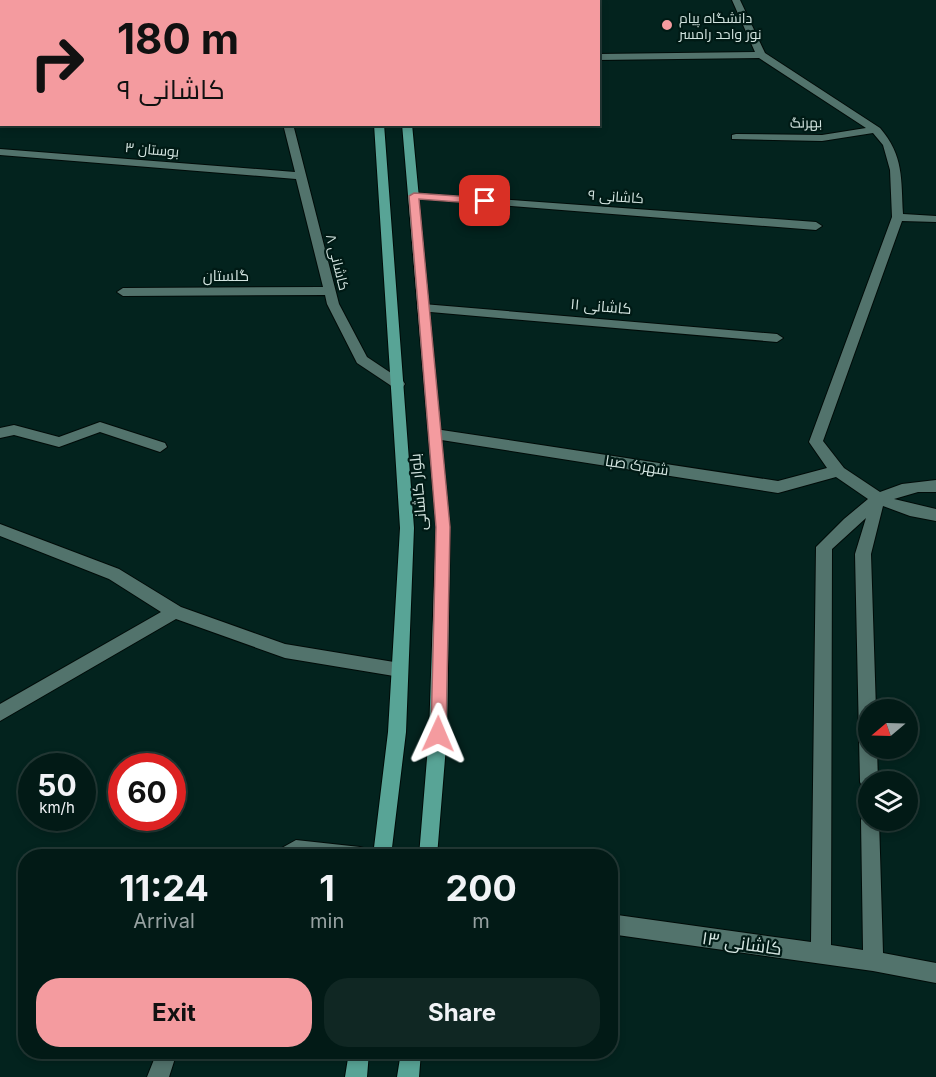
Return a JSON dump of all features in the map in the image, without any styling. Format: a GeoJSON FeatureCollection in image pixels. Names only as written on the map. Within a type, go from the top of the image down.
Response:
{"type":"FeatureCollection","features":[{"type":"Feature","properties":{"kind":"main road","name":"بلوار کاشانی"},"geometry":{"type":"LineString","coordinates":[[379,126],[407,528],[396,732],[383,849]]}},
{"type":"Feature","properties":{"kind":"main road","name":"بلوار کاشانی"},"geometry":{"type":"LineString","coordinates":[[407,126],[443,527],[438,734],[429,849]]}},
{"type":"Feature","properties":{"kind":"main road"},"geometry":{"type":"LineString","coordinates":[[356,1077],[358,1059]]}},
{"type":"Feature","properties":{"kind":"main road"},"geometry":{"type":"LineString","coordinates":[[408,1077],[410,1059]]}},
{"type":"Feature","properties":{"kind":"street"},"geometry":{"type":"LineString","coordinates":[[736,0],[761,55],[876,130],[888,144],[895,170],[897,217],[816,442],[838,471],[878,498],[922,514],[936,515]]}},
{"type":"Feature","properties":{"kind":"street"},"geometry":{"type":"LineString","coordinates":[[600,57],[761,55]]}},
{"type":"Feature","properties":{"kind":"street","name":"کاشانی ۸"},"geometry":{"type":"LineString","coordinates":[[288,126],[333,304],[362,360],[398,384]]}},
{"type":"Feature","properties":{"kind":"street","name":"بهرنگ"},"geometry":{"type":"LineString","coordinates":[[735,137],[822,138],[876,130]]}},
{"type":"Feature","properties":{"kind":"street","name":"بوستان ۳"},"geometry":{"type":"LineString","coordinates":[[0,152],[301,176]]}},
{"type":"Feature","properties":{"kind":"street","name":"کاشانی ۹"},"geometry":{"type":"LineString","coordinates":[[414,196],[816,226]]}},
{"type":"Feature","properties":{"kind":"street"},"geometry":{"type":"LineString","coordinates":[[897,217],[936,219]]}},
{"type":"Feature","properties":{"kind":"street","name":"گلستان"},"geometry":{"type":"LineString","coordinates":[[123,292],[330,291]]}},
{"type":"Feature","properties":{"kind":"street","name":"کاشانی ۱۱"},"geometry":{"type":"LineString","coordinates":[[423,308],[777,338]]}},
{"type":"Feature","properties":{"kind":"street"},"geometry":{"type":"LineString","coordinates":[[0,433],[14,430],[60,442],[100,428],[160,447]]}},
{"type":"Feature","properties":{"kind":"street","name":"شهرک صبا"},"geometry":{"type":"LineString","coordinates":[[435,434],[778,487],[838,471]]}},
{"type":"Feature","properties":{"kind":"street"},"geometry":{"type":"LineString","coordinates":[[822,955],[824,547],[878,498],[917,484],[936,486]]}},
{"type":"Feature","properties":{"kind":"street"},"geometry":{"type":"LineString","coordinates":[[869,771],[863,554],[878,498]]}},
{"type":"Feature","properties":{"kind":"street"},"geometry":{"type":"LineString","coordinates":[[0,530],[114,574],[176,612],[285,651],[400,670]]}},
{"type":"Feature","properties":{"kind":"street"},"geometry":{"type":"LineString","coordinates":[[0,713],[176,612]]}},
{"type":"Feature","properties":{"kind":"street"},"geometry":{"type":"LineString","coordinates":[[870,831],[873,961]]}},
{"type":"Feature","properties":{"kind":"street","name":"کاشانی ۱۳"},"geometry":{"type":"LineString","coordinates":[[618,925],[873,961],[936,973]]}},
{"type":"Feature","properties":{"kind":"street"},"geometry":{"type":"LineString","coordinates":[[158,1077],[164,1059]]}},
{"type":"Feature","properties":{"kind":"place","name":"دانشگاه پیام نور واحد رامسر"},"geometry":{"type":"Point","coordinates":[667,25]}},
{"type":"Feature","properties":{"kind":"route"},"geometry":{"type":"LineString","coordinates":[[438,734],[443,527],[414,196],[485,201]]}}]}
